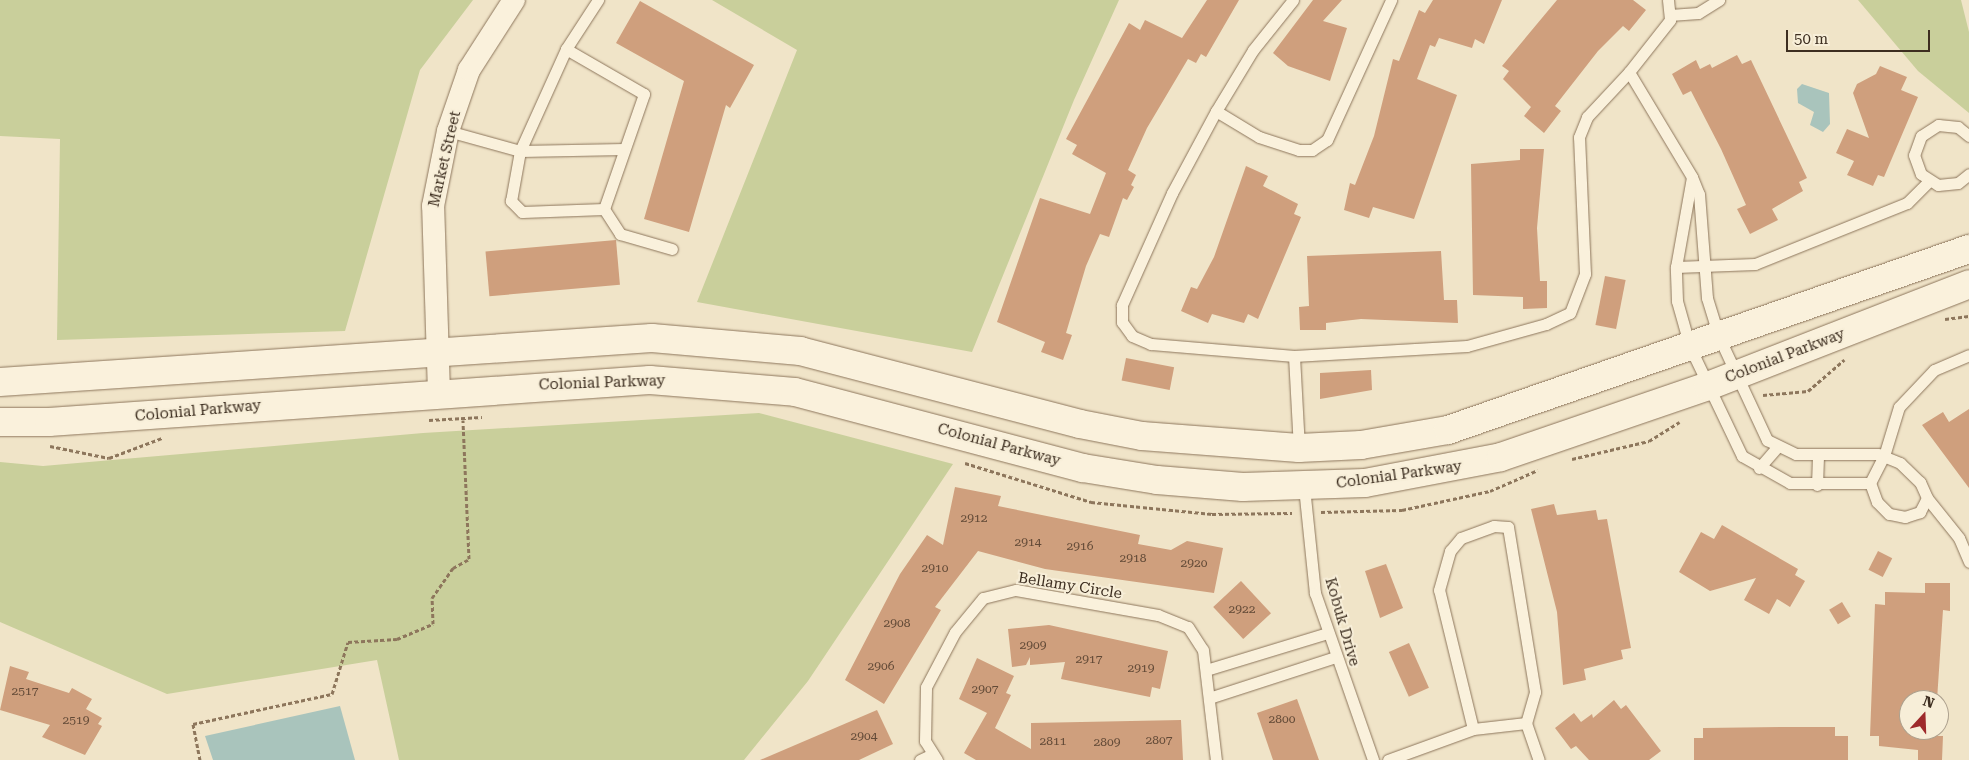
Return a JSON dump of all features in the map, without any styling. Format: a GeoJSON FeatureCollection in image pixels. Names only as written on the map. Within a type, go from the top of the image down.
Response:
{"type":"FeatureCollection","features":[{"type":"Feature","properties":{"kind":"street","name":"Market Street"},"geometry":{"type":"LineString","coordinates":[[439,393],[435,352],[433,206],[448,131],[469,70],[514,0]]}},
{"type":"Feature","properties":{"kind":"street"},"geometry":{"type":"LineString","coordinates":[[0,382],[652,338],[725,341],[863,364],[1080,424],[1133,434],[1299,448],[1361,445],[1448,430],[1969,249]]}},
{"type":"Feature","properties":{"kind":"street","name":"Colonial Parkway"},"geometry":{"type":"LineString","coordinates":[[0,422],[59,422],[439,393],[650,380],[721,383],[856,406],[1083,468],[1157,480],[1304,486],[1392,478],[1501,457],[1708,386],[1969,284]]}},
{"type":"Feature","properties":{"kind":"street"},"geometry":{"type":"LineString","coordinates":[[1299,448],[1304,486]]}},
{"type":"Feature","properties":{"kind":"lane"},"geometry":{"type":"LineString","coordinates":[[598,0],[566,49],[520,151],[511,201],[522,212],[604,209]]}},
{"type":"Feature","properties":{"kind":"lane"},"geometry":{"type":"LineString","coordinates":[[1293,0],[1253,50],[1216,111],[1172,193],[1126,297],[1122,322],[1132,336],[1152,344],[1294,356],[1467,346],[1546,324],[1570,313],[1585,274],[1579,137],[1587,117],[1629,72],[1670,15],[1668,0]]}},
{"type":"Feature","properties":{"kind":"lane"},"geometry":{"type":"LineString","coordinates":[[1216,111],[1259,137],[1299,150],[1312,150],[1327,140],[1391,0]]}},
{"type":"Feature","properties":{"kind":"lane"},"geometry":{"type":"LineString","coordinates":[[1670,15],[1698,13],[1719,0]]}},
{"type":"Feature","properties":{"kind":"lane"},"geometry":{"type":"LineString","coordinates":[[566,49],[644,94],[624,149],[611,199],[604,209]]}},
{"type":"Feature","properties":{"kind":"lane"},"geometry":{"type":"LineString","coordinates":[[1629,72],[1692,177],[1699,194],[1702,270],[1719,337],[1767,440],[1778,446],[1818,456],[1884,456],[1910,471],[1927,498],[1959,538],[1969,562]]}},
{"type":"Feature","properties":{"kind":"lane"},"geometry":{"type":"LineString","coordinates":[[1969,136],[1949,124],[1921,136],[1914,155],[1921,174],[1929,181],[1948,186],[1969,174]]}},
{"type":"Feature","properties":{"kind":"lane"},"geometry":{"type":"LineString","coordinates":[[448,131],[520,151],[624,149]]}},
{"type":"Feature","properties":{"kind":"lane"},"geometry":{"type":"LineString","coordinates":[[1692,177],[1676,268],[1677,301],[1690,347],[1732,441],[1742,456],[1759,468],[1790,482],[1817,485],[1870,483]]}},
{"type":"Feature","properties":{"kind":"lane"},"geometry":{"type":"LineString","coordinates":[[1676,268],[1702,270],[1755,264],[1907,203],[1929,181]]}},
{"type":"Feature","properties":{"kind":"lane"},"geometry":{"type":"LineString","coordinates":[[604,209],[620,234],[672,249]]}},
{"type":"Feature","properties":{"kind":"lane"},"geometry":{"type":"LineString","coordinates":[[1927,498],[1920,512],[1905,517],[1889,514],[1877,502],[1870,483],[1884,456],[1899,407],[1934,370],[1969,354]]}},
{"type":"Feature","properties":{"kind":"lane"},"geometry":{"type":"LineString","coordinates":[[1294,356],[1299,448]]}},
{"type":"Feature","properties":{"kind":"lane"},"geometry":{"type":"LineString","coordinates":[[1759,468],[1778,446]]}},
{"type":"Feature","properties":{"kind":"lane"},"geometry":{"type":"LineString","coordinates":[[1817,485],[1818,456]]}},
{"type":"Feature","properties":{"kind":"lane","name":"Kobuk Drive"},"geometry":{"type":"LineString","coordinates":[[1304,486],[1315,592],[1335,657],[1373,760]]}},
{"type":"Feature","properties":{"kind":"lane"},"geometry":{"type":"LineString","coordinates":[[1473,729],[1439,590],[1446,559],[1461,538],[1494,526],[1508,527],[1535,692],[1526,724],[1539,760]]}},
{"type":"Feature","properties":{"kind":"lane","name":"Bellamy Circle"},"geometry":{"type":"LineString","coordinates":[[920,760],[935,757],[925,741],[926,687],[955,632],[983,598],[1016,590],[1158,615],[1188,627],[1203,650],[1216,760]]}},
{"type":"Feature","properties":{"kind":"lane"},"geometry":{"type":"LineString","coordinates":[[1206,670],[1328,633]]}},
{"type":"Feature","properties":{"kind":"lane"},"geometry":{"type":"LineString","coordinates":[[1209,698],[1335,657]]}},
{"type":"Feature","properties":{"kind":"lane"},"geometry":{"type":"LineString","coordinates":[[1388,760],[1473,729],[1526,724]]}},
{"type":"Feature","properties":{"kind":"path"},"geometry":{"type":"LineString","coordinates":[[1936,323],[1969,316]]}},
{"type":"Feature","properties":{"kind":"path"},"geometry":{"type":"LineString","coordinates":[[1763,394],[1808,391],[1836,364],[1853,355]]}},
{"type":"Feature","properties":{"kind":"path"},"geometry":{"type":"LineString","coordinates":[[421,420],[463,420],[488,416]]}},
{"type":"Feature","properties":{"kind":"path"},"geometry":{"type":"LineString","coordinates":[[200,760],[193,724],[332,694],[348,642],[397,639],[433,624],[432,598],[454,568],[470,559],[463,420]]}},
{"type":"Feature","properties":{"kind":"path"},"geometry":{"type":"LineString","coordinates":[[39,445],[109,458],[167,436]]}},
{"type":"Feature","properties":{"kind":"path"},"geometry":{"type":"LineString","coordinates":[[954,458],[1091,502],[1212,514],[1288,513]]}},
{"type":"Feature","properties":{"kind":"green space"},"geometry":{"type":"Polygon","coordinates":[[[0,0],[473,0],[420,70],[345,331],[57,340],[60,139],[0,136],[0,0]]]}},
{"type":"Feature","properties":{"kind":"green space"},"geometry":{"type":"Polygon","coordinates":[[[712,0],[1119,0],[1074,100],[972,352],[697,302],[797,50],[712,0]]]}},
{"type":"Feature","properties":{"kind":"green space"},"geometry":{"type":"Polygon","coordinates":[[[1858,0],[1961,0],[1969,32],[1969,113],[1918,71],[1858,0]]]}},
{"type":"Feature","properties":{"kind":"green space"},"geometry":{"type":"Polygon","coordinates":[[[759,413],[953,464],[808,681],[744,760],[399,760],[377,660],[167,694],[0,622],[0,462],[43,466],[423,433],[759,413]]]}},
{"type":"Feature","properties":{"kind":"water"},"geometry":{"type":"Polygon","coordinates":[[[1802,84],[1829,93],[1830,124],[1823,132],[1810,125],[1814,112],[1798,103],[1797,89],[1802,84]]]}},
{"type":"Feature","properties":{"kind":"water"},"geometry":{"type":"Polygon","coordinates":[[[340,706],[355,760],[213,760],[205,736],[340,706]]]}},
{"type":"Feature","properties":{"kind":"building"},"geometry":{"type":"Polygon","coordinates":[[[1207,0],[1239,0],[1206,57],[1201,54],[1196,63],[1188,59],[1147,128],[1128,170],[1136,175],[1131,185],[1134,187],[1127,200],[1123,198],[1109,237],[1100,234],[1086,266],[1066,333],[1072,335],[1063,360],[1041,352],[1045,342],[997,322],[1040,198],[1090,214],[1106,173],[1072,154],[1077,145],[1066,139],[1129,23],[1140,30],[1145,20],[1182,38],[1207,0]]]}},
{"type":"Feature","properties":{"kind":"building"},"geometry":{"type":"Polygon","coordinates":[[[1313,0],[1342,0],[1323,21],[1347,28],[1330,81],[1288,66],[1273,53],[1313,0]]]}},
{"type":"Feature","properties":{"kind":"building"},"geometry":{"type":"Polygon","coordinates":[[[1433,0],[1502,0],[1484,44],[1475,39],[1472,48],[1439,38],[1435,47],[1430,45],[1417,79],[1457,95],[1414,219],[1373,207],[1369,218],[1344,210],[1350,183],[1355,185],[1374,136],[1393,59],[1399,61],[1419,10],[1425,13],[1433,0]]]}},
{"type":"Feature","properties":{"kind":"building"},"geometry":{"type":"Polygon","coordinates":[[[1557,0],[1633,0],[1646,10],[1629,31],[1623,26],[1598,51],[1555,106],[1561,111],[1544,133],[1524,116],[1531,107],[1503,79],[1509,71],[1502,66],[1557,0]]]}},
{"type":"Feature","properties":{"kind":"building"},"geometry":{"type":"Polygon","coordinates":[[[640,1],[754,65],[730,108],[726,105],[689,232],[644,219],[684,81],[616,43],[640,1]]]}},
{"type":"Feature","properties":{"kind":"building"},"geometry":{"type":"Polygon","coordinates":[[[1737,55],[1742,64],[1751,60],[1807,178],[1799,182],[1803,191],[1772,209],[1778,220],[1750,234],[1737,209],[1746,205],[1721,149],[1691,91],[1683,95],[1672,74],[1696,60],[1700,69],[1710,64],[1712,68],[1737,55]]]}},
{"type":"Feature","properties":{"kind":"building"},"geometry":{"type":"Polygon","coordinates":[[[1880,66],[1907,77],[1901,90],[1918,97],[1884,177],[1878,175],[1873,186],[1847,175],[1854,161],[1836,153],[1847,129],[1869,138],[1853,93],[1857,84],[1876,74],[1880,66]]]}},
{"type":"Feature","properties":{"kind":"building"},"geometry":{"type":"Polygon","coordinates":[[[1520,149],[1544,149],[1537,228],[1540,281],[1547,281],[1547,308],[1523,309],[1523,297],[1473,295],[1471,164],[1520,160],[1520,149]]]}},
{"type":"Feature","properties":{"kind":"building"},"geometry":{"type":"Polygon","coordinates":[[[1246,166],[1268,176],[1263,186],[1298,204],[1294,214],[1301,217],[1258,319],[1248,314],[1244,323],[1212,314],[1208,323],[1181,311],[1191,287],[1197,289],[1214,257],[1246,166]]]}},
{"type":"Feature","properties":{"kind":"building"},"geometry":{"type":"Polygon","coordinates":[[[616,240],[620,285],[489,296],[485,251],[616,240]]]}},
{"type":"Feature","properties":{"kind":"building"},"geometry":{"type":"Polygon","coordinates":[[[1441,251],[1444,300],[1457,300],[1458,323],[1361,319],[1326,323],[1326,330],[1300,330],[1299,307],[1309,306],[1307,256],[1441,251]]]}},
{"type":"Feature","properties":{"kind":"building"},"geometry":{"type":"Polygon","coordinates":[[[1605,276],[1626,280],[1616,329],[1595,325],[1605,276]]]}},
{"type":"Feature","properties":{"kind":"building"},"geometry":{"type":"Polygon","coordinates":[[[1126,358],[1174,367],[1170,390],[1122,381],[1126,358]]]}},
{"type":"Feature","properties":{"kind":"building"},"geometry":{"type":"Polygon","coordinates":[[[1371,370],[1372,390],[1320,399],[1320,373],[1371,370]]]}},
{"type":"Feature","properties":{"kind":"building"},"geometry":{"type":"Polygon","coordinates":[[[1969,409],[1969,488],[1922,425],[1943,412],[1949,422],[1969,409]]]}},
{"type":"Feature","properties":{"kind":"building"},"geometry":{"type":"Polygon","coordinates":[[[955,487],[1001,496],[998,506],[1140,535],[1138,544],[1171,550],[1187,541],[1223,548],[1214,593],[1045,569],[978,551],[935,607],[941,610],[884,704],[845,680],[900,574],[927,535],[943,545],[955,487]]]}},
{"type":"Feature","properties":{"kind":"building"},"geometry":{"type":"Polygon","coordinates":[[[1554,504],[1557,515],[1596,510],[1598,520],[1607,519],[1631,648],[1621,650],[1623,659],[1584,669],[1586,680],[1563,685],[1557,612],[1531,509],[1554,504]]]}},
{"type":"Feature","properties":{"kind":"building"},"geometry":{"type":"Polygon","coordinates":[[[1722,525],[1798,569],[1795,575],[1805,581],[1790,607],[1777,599],[1769,614],[1744,600],[1756,578],[1710,591],[1679,572],[1701,532],[1714,539],[1722,525]]]}},
{"type":"Feature","properties":{"kind":"building"},"geometry":{"type":"Polygon","coordinates":[[[1878,551],[1892,558],[1883,577],[1868,570],[1878,551]]]}},
{"type":"Feature","properties":{"kind":"building"},"geometry":{"type":"Polygon","coordinates":[[[1386,564],[1403,608],[1380,618],[1365,571],[1386,564]]]}},
{"type":"Feature","properties":{"kind":"building"},"geometry":{"type":"Polygon","coordinates":[[[1241,581],[1271,613],[1243,639],[1213,607],[1241,581]]]}},
{"type":"Feature","properties":{"kind":"building"},"geometry":{"type":"Polygon","coordinates":[[[1925,583],[1950,583],[1950,611],[1943,610],[1938,690],[1899,690],[1899,740],[1943,740],[1942,760],[1918,760],[1918,750],[1879,746],[1879,736],[1870,736],[1875,604],[1885,605],[1885,592],[1925,593],[1925,583]]]}},
{"type":"Feature","properties":{"kind":"building"},"geometry":{"type":"Polygon","coordinates":[[[1842,602],[1851,617],[1838,624],[1829,610],[1842,602]]]}},
{"type":"Feature","properties":{"kind":"building"},"geometry":{"type":"Polygon","coordinates":[[[1049,625],[1168,651],[1160,689],[1152,687],[1150,697],[1061,679],[1065,662],[1030,665],[1030,657],[1026,665],[1012,667],[1008,629],[1049,625]]]}},
{"type":"Feature","properties":{"kind":"building"},"geometry":{"type":"Polygon","coordinates":[[[1409,643],[1429,688],[1409,697],[1389,652],[1409,643]]]}},
{"type":"Feature","properties":{"kind":"building"},"geometry":{"type":"Polygon","coordinates":[[[977,658],[1014,676],[1006,693],[1011,695],[995,728],[1031,749],[1031,723],[1181,720],[1183,760],[976,760],[964,753],[987,713],[959,699],[977,658]]]}},
{"type":"Feature","properties":{"kind":"building"},"geometry":{"type":"Polygon","coordinates":[[[10,666],[29,672],[26,679],[69,693],[72,688],[92,699],[86,709],[102,718],[98,724],[102,726],[85,755],[42,737],[50,725],[0,710],[10,666]]]}},
{"type":"Feature","properties":{"kind":"building"},"geometry":{"type":"Polygon","coordinates":[[[1297,699],[1319,760],[1273,760],[1257,713],[1297,699]]]}},
{"type":"Feature","properties":{"kind":"building"},"geometry":{"type":"Polygon","coordinates":[[[1614,700],[1621,709],[1626,705],[1661,751],[1649,760],[1589,760],[1576,746],[1571,749],[1555,728],[1574,713],[1581,722],[1592,714],[1593,718],[1614,700]]]}},
{"type":"Feature","properties":{"kind":"building"},"geometry":{"type":"Polygon","coordinates":[[[877,710],[893,744],[859,760],[760,760],[877,710]]]}},
{"type":"Feature","properties":{"kind":"building"},"geometry":{"type":"Polygon","coordinates":[[[1835,727],[1835,736],[1848,736],[1848,760],[1694,760],[1694,738],[1703,738],[1703,728],[1835,727]]]}}]}
